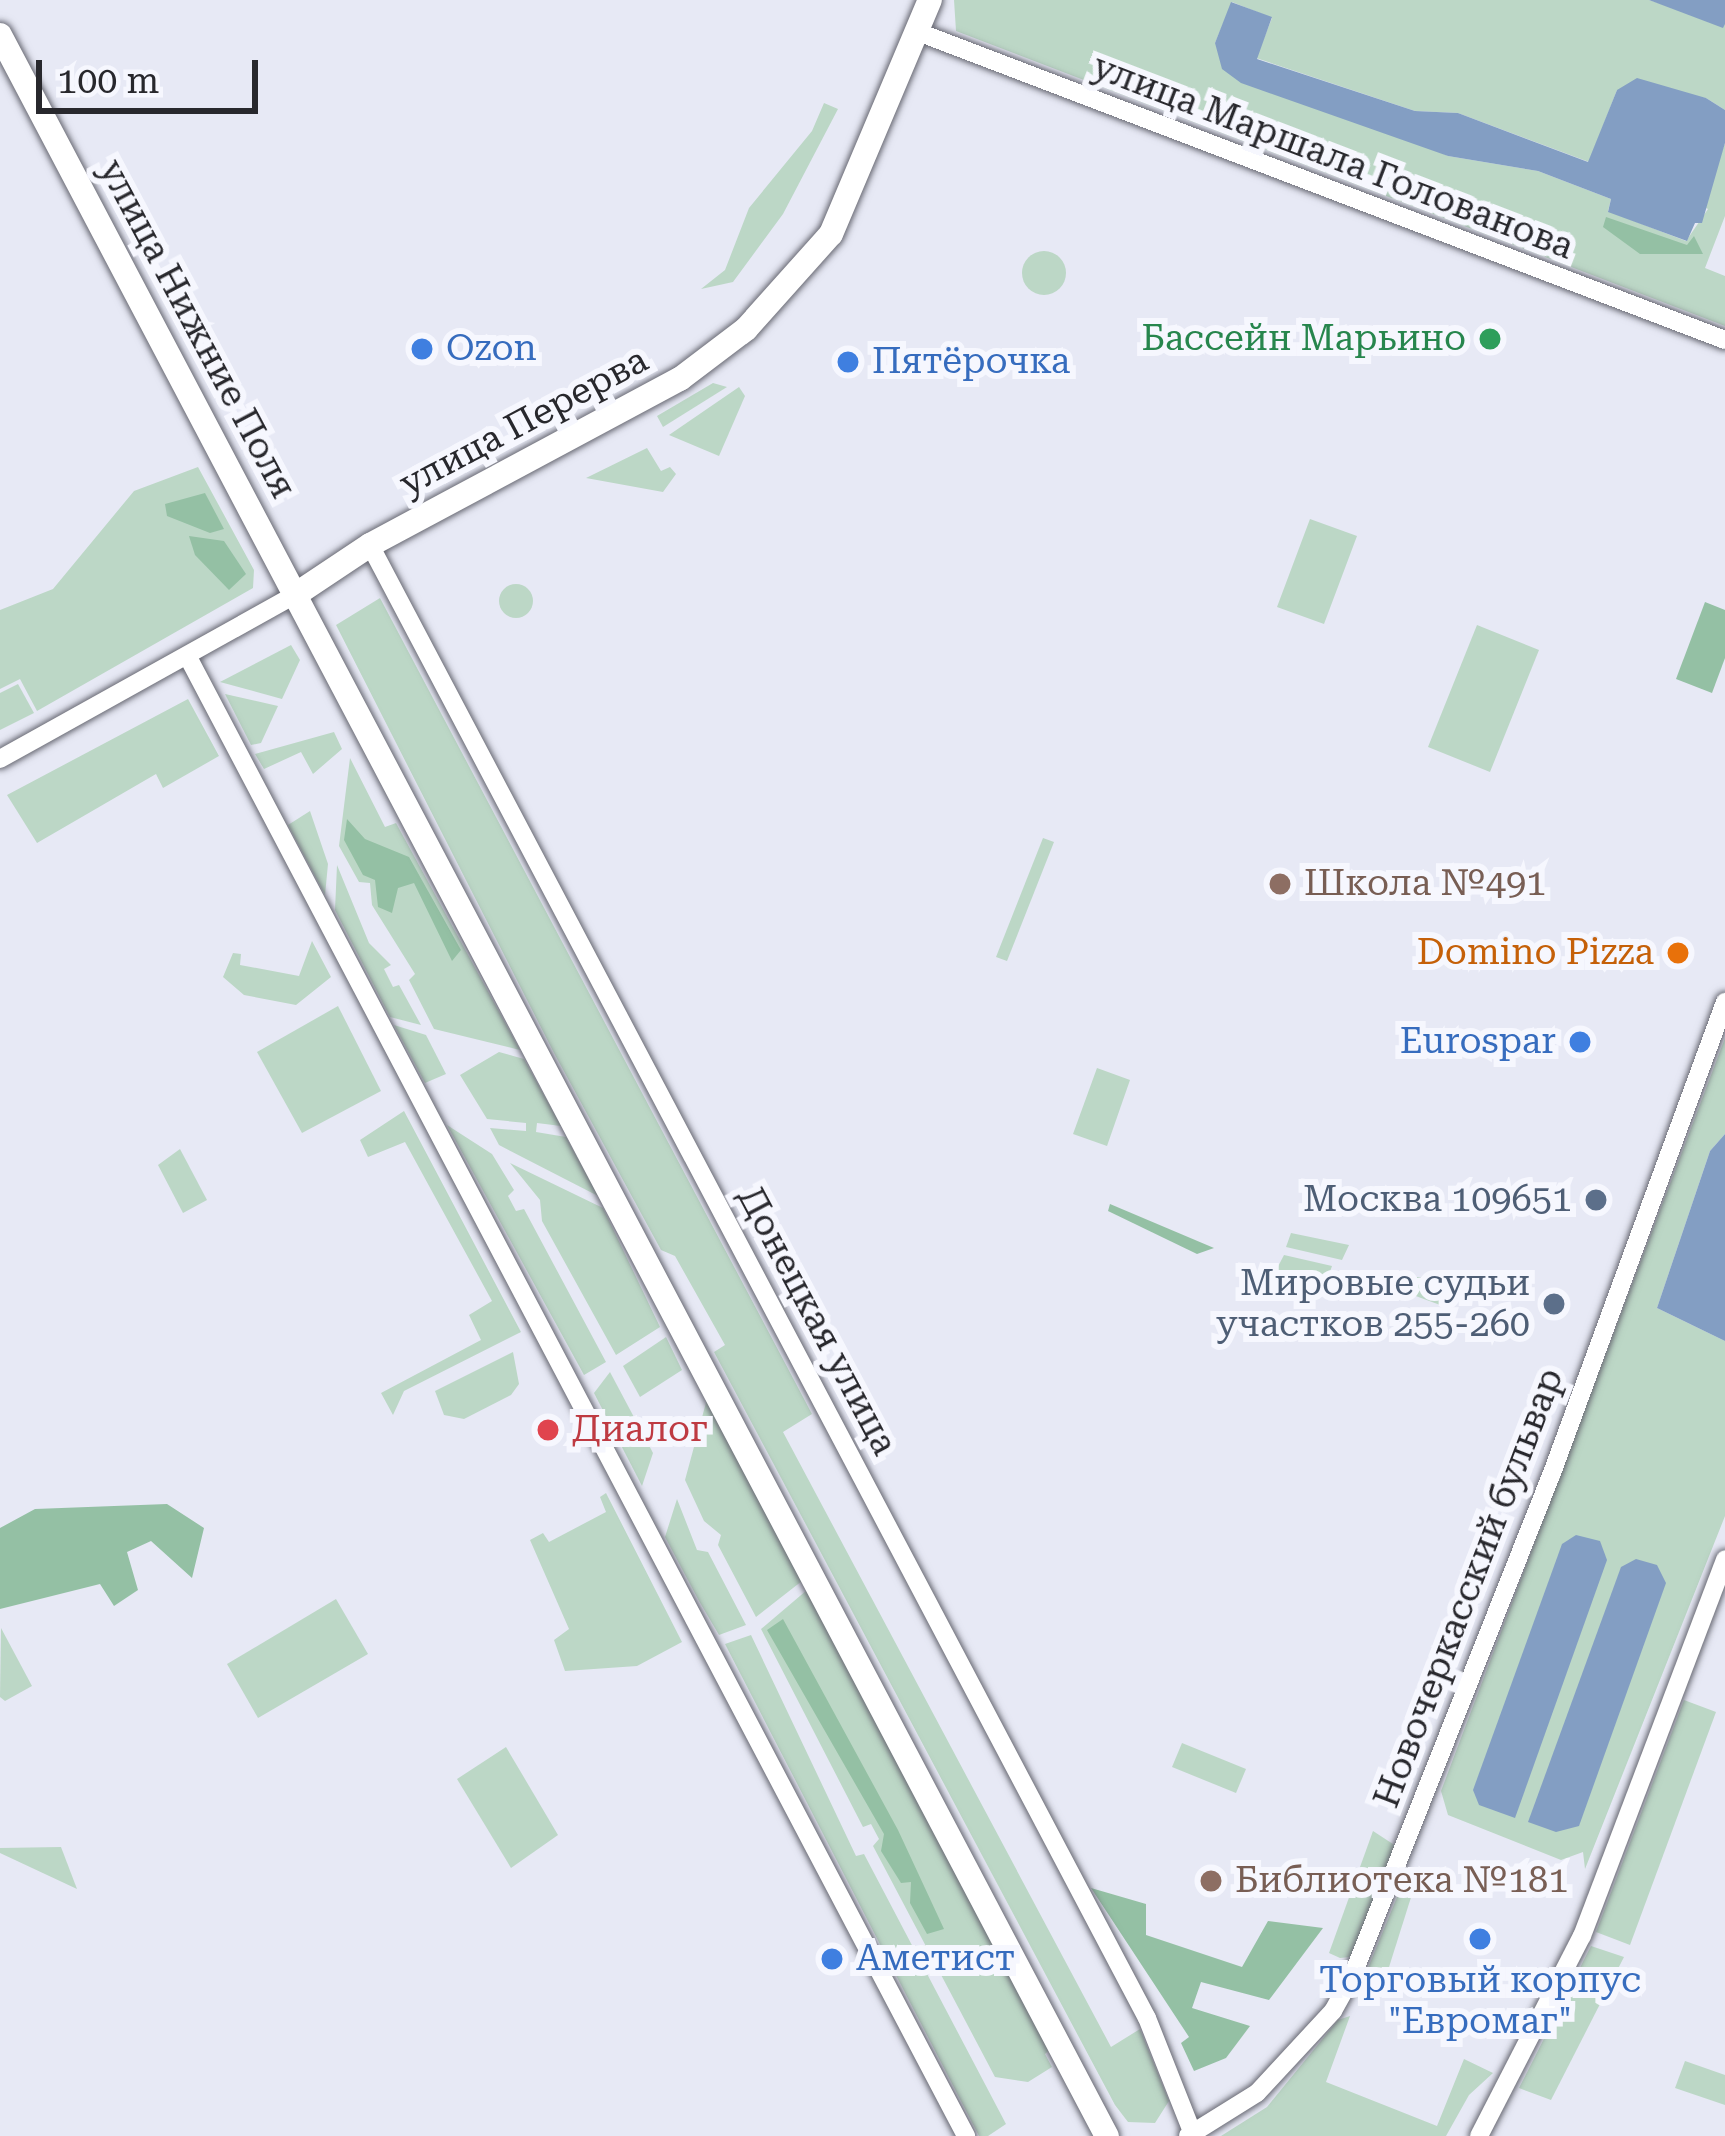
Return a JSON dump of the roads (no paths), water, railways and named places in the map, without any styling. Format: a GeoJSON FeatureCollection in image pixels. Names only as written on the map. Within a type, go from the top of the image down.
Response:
{"type":"FeatureCollection","features":[{"type":"Feature","properties":{"kind":"main road","name":"улица Перерва"},"geometry":{"type":"LineString","coordinates":[[298,592],[370,545],[639,403],[746,329],[803,274],[831,234],[930,0]]}},
{"type":"Feature","properties":{"kind":"main road","name":"улица Нижние Поля"},"geometry":{"type":"LineString","coordinates":[[0,35],[298,592]]}},
{"type":"Feature","properties":{"kind":"main road"},"geometry":{"type":"LineString","coordinates":[[298,592],[1107,2136]]}},
{"type":"Feature","properties":{"kind":"street","name":"улица Маршала Голованова"},"geometry":{"type":"LineString","coordinates":[[918,32],[1725,340]]}},
{"type":"Feature","properties":{"kind":"street","name":"Донецкая улица"},"geometry":{"type":"LineString","coordinates":[[370,545],[1137,1999],[1182,2090],[1190,2135]]}},
{"type":"Feature","properties":{"kind":"street","name":"улица Перерва"},"geometry":{"type":"LineString","coordinates":[[0,759],[189,658],[298,592]]}},
{"type":"Feature","properties":{"kind":"street"},"geometry":{"type":"LineString","coordinates":[[189,658],[966,2136]]}},
{"type":"Feature","properties":{"kind":"street","name":"Новочеркасский бульвар"},"geometry":{"type":"LineString","coordinates":[[1190,2135],[1257,2093],[1333,2011],[1352,1977],[1544,1494],[1725,1003]]}},
{"type":"Feature","properties":{"kind":"street"},"geometry":{"type":"LineString","coordinates":[[1479,2136],[1582,1936],[1725,1559]]}},
{"type":"Feature","properties":{"kind":"water"},"geometry":{"type":"Polygon","coordinates":[[[1649,0],[1725,0],[1725,24],[1723,28],[1649,0]]]}},
{"type":"Feature","properties":{"kind":"water"},"geometry":{"type":"Polygon","coordinates":[[[1231,2],[1272,17],[1257,59],[1415,111],[1458,113],[1588,162],[1617,90],[1637,78],[1706,98],[1725,110],[1725,143],[1702,223],[1695,223],[1687,241],[1608,212],[1611,199],[1538,171],[1448,156],[1241,83],[1222,69],[1215,43],[1231,2]]]}},
{"type":"Feature","properties":{"kind":"water"},"geometry":{"type":"Polygon","coordinates":[[[1725,1134],[1725,1341],[1657,1308],[1710,1151],[1725,1134]]]}},
{"type":"Feature","properties":{"kind":"water"},"geometry":{"type":"Polygon","coordinates":[[[1576,1535],[1600,1541],[1607,1560],[1515,1818],[1479,1805],[1473,1790],[1562,1544],[1576,1535]]]}},
{"type":"Feature","properties":{"kind":"water"},"geometry":{"type":"Polygon","coordinates":[[[1636,1559],[1657,1565],[1666,1583],[1579,1826],[1556,1832],[1528,1822],[1621,1567],[1636,1559]]]}},
{"type":"Feature","properties":{"kind":"place","name":"Бассейн Марьино"},"geometry":{"type":"Point","coordinates":[1490,339]}},
{"type":"Feature","properties":{"kind":"place","name":"Ozon"},"geometry":{"type":"Point","coordinates":[422,349]}},
{"type":"Feature","properties":{"kind":"place","name":"Пятёрочка"},"geometry":{"type":"Point","coordinates":[848,362]}},
{"type":"Feature","properties":{"kind":"place","name":"Школа №491"},"geometry":{"type":"Point","coordinates":[1280,884]}},
{"type":"Feature","properties":{"kind":"place","name":"Domino Pizza"},"geometry":{"type":"Point","coordinates":[1678,953]}},
{"type":"Feature","properties":{"kind":"place","name":"Eurospar"},"geometry":{"type":"Point","coordinates":[1580,1042]}},
{"type":"Feature","properties":{"kind":"place","name":"Москва 109651"},"geometry":{"type":"Point","coordinates":[1596,1200]}},
{"type":"Feature","properties":{"kind":"place","name":"Мировые судьи участков 255-260"},"geometry":{"type":"Point","coordinates":[1554,1304]}},
{"type":"Feature","properties":{"kind":"place","name":"Диалог"},"geometry":{"type":"Point","coordinates":[548,1430]}},
{"type":"Feature","properties":{"kind":"place","name":"Библиотека №181"},"geometry":{"type":"Point","coordinates":[1211,1881]}},
{"type":"Feature","properties":{"kind":"place","name":"Торговый корпус \"Евромаг\""},"geometry":{"type":"Point","coordinates":[1480,1939]}},
{"type":"Feature","properties":{"kind":"place","name":"Аметист"},"geometry":{"type":"Point","coordinates":[832,1959]}}]}
